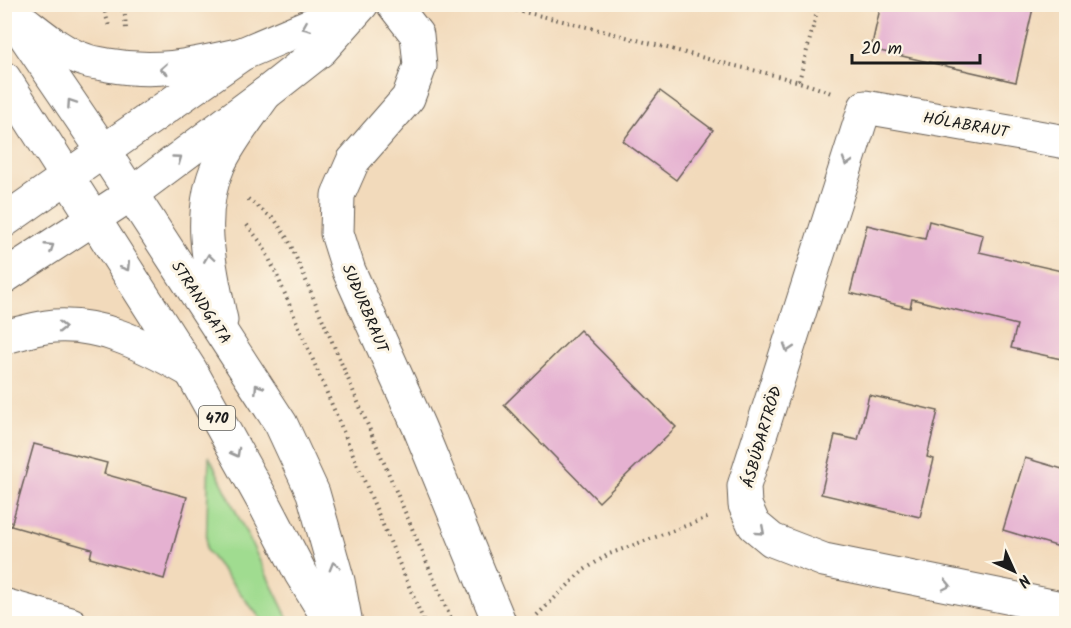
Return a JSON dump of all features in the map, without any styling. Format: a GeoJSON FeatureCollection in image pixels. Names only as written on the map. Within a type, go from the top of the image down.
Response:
{"type":"FeatureCollection","features":[{"type":"Feature","properties":{"kind":"street"},"geometry":{"type":"LineString","coordinates":[[6,7],[51,42],[85,60],[151,70],[184,68],[242,54],[361,4]]}},
{"type":"Feature","properties":{"kind":"street"},"geometry":{"type":"LineString","coordinates":[[4,277],[132,194],[265,94],[321,50],[361,4]]}},
{"type":"Feature","properties":{"kind":"street","name":"SUÐURBRAUT"},"geometry":{"type":"LineString","coordinates":[[393,4],[417,35],[420,66],[408,98],[353,161],[338,195],[337,233],[349,271],[419,427],[500,624]]}},
{"type":"Feature","properties":{"kind":"street","name":"STRANDGATA"},"geometry":{"type":"LineString","coordinates":[[6,7],[132,194],[281,424],[313,493],[338,581],[346,624]]}},
{"type":"Feature","properties":{"kind":"street"},"geometry":{"type":"LineString","coordinates":[[4,222],[242,54]]}},
{"type":"Feature","properties":{"kind":"street","name":"470"},"geometry":{"type":"LineString","coordinates":[[4,78],[191,371],[300,572],[332,624]]}},
{"type":"Feature","properties":{"kind":"street"},"geometry":{"type":"LineString","coordinates":[[224,336],[207,238],[207,206],[218,165],[227,148],[265,94]]}},
{"type":"Feature","properties":{"kind":"street","name":"HÓLABRAUT"},"geometry":{"type":"LineString","coordinates":[[865,107],[1066,142]]}},
{"type":"Feature","properties":{"kind":"street","name":"ÁSBÚÐARTRÖÐ"},"geometry":{"type":"LineString","coordinates":[[865,107],[744,486],[745,505],[754,525],[772,540],[824,560],[1066,609]]}},
{"type":"Feature","properties":{"kind":"street"},"geometry":{"type":"LineString","coordinates":[[4,337],[46,327],[80,327],[122,337],[149,347],[191,371]]}},
{"type":"Feature","properties":{"kind":"street"},"geometry":{"type":"LineString","coordinates":[[4,605],[71,624]]}},
{"type":"Feature","properties":{"kind":"path"},"geometry":{"type":"LineString","coordinates":[[486,4],[612,33],[740,68],[799,81],[865,107]]}},
{"type":"Feature","properties":{"kind":"path"},"geometry":{"type":"LineString","coordinates":[[799,81],[819,4]]}},
{"type":"Feature","properties":{"kind":"path"},"geometry":{"type":"LineString","coordinates":[[243,195],[274,220],[289,241],[453,624]]}},
{"type":"Feature","properties":{"kind":"path"},"geometry":{"type":"LineString","coordinates":[[242,221],[262,243],[276,273],[425,624]]}},
{"type":"Feature","properties":{"kind":"path"},"geometry":{"type":"LineString","coordinates":[[536,616],[584,570],[609,554],[669,531]]}},
{"type":"Feature","properties":{"kind":"green space"},"geometry":{"type":"Polygon","coordinates":[[[209,456],[290,623],[264,623],[206,550],[209,456]]]}},
{"type":"Feature","properties":{"kind":"building"},"geometry":{"type":"Polygon","coordinates":[[[881,4],[1034,4],[1016,82],[871,49],[881,4]]]}},
{"type":"Feature","properties":{"kind":"building"},"geometry":{"type":"Polygon","coordinates":[[[660,91],[713,130],[676,180],[623,141],[660,91]]]}},
{"type":"Feature","properties":{"kind":"building"},"geometry":{"type":"Polygon","coordinates":[[[929,221],[983,235],[979,252],[1066,272],[1066,360],[1011,348],[1017,325],[912,299],[910,308],[850,293],[867,225],[925,239],[929,221]]]}},
{"type":"Feature","properties":{"kind":"building"},"geometry":{"type":"Polygon","coordinates":[[[580,330],[676,427],[599,502],[504,405],[580,330]]]}},
{"type":"Feature","properties":{"kind":"building"},"geometry":{"type":"Polygon","coordinates":[[[869,395],[938,411],[927,457],[934,459],[920,517],[821,494],[835,435],[858,440],[869,395]]]}},
{"type":"Feature","properties":{"kind":"building"},"geometry":{"type":"Polygon","coordinates":[[[34,444],[107,463],[104,474],[187,497],[164,579],[90,558],[92,549],[11,526],[34,444]]]}},
{"type":"Feature","properties":{"kind":"building"},"geometry":{"type":"Polygon","coordinates":[[[1025,458],[1066,470],[1066,549],[1003,530],[1025,458]]]}}]}
